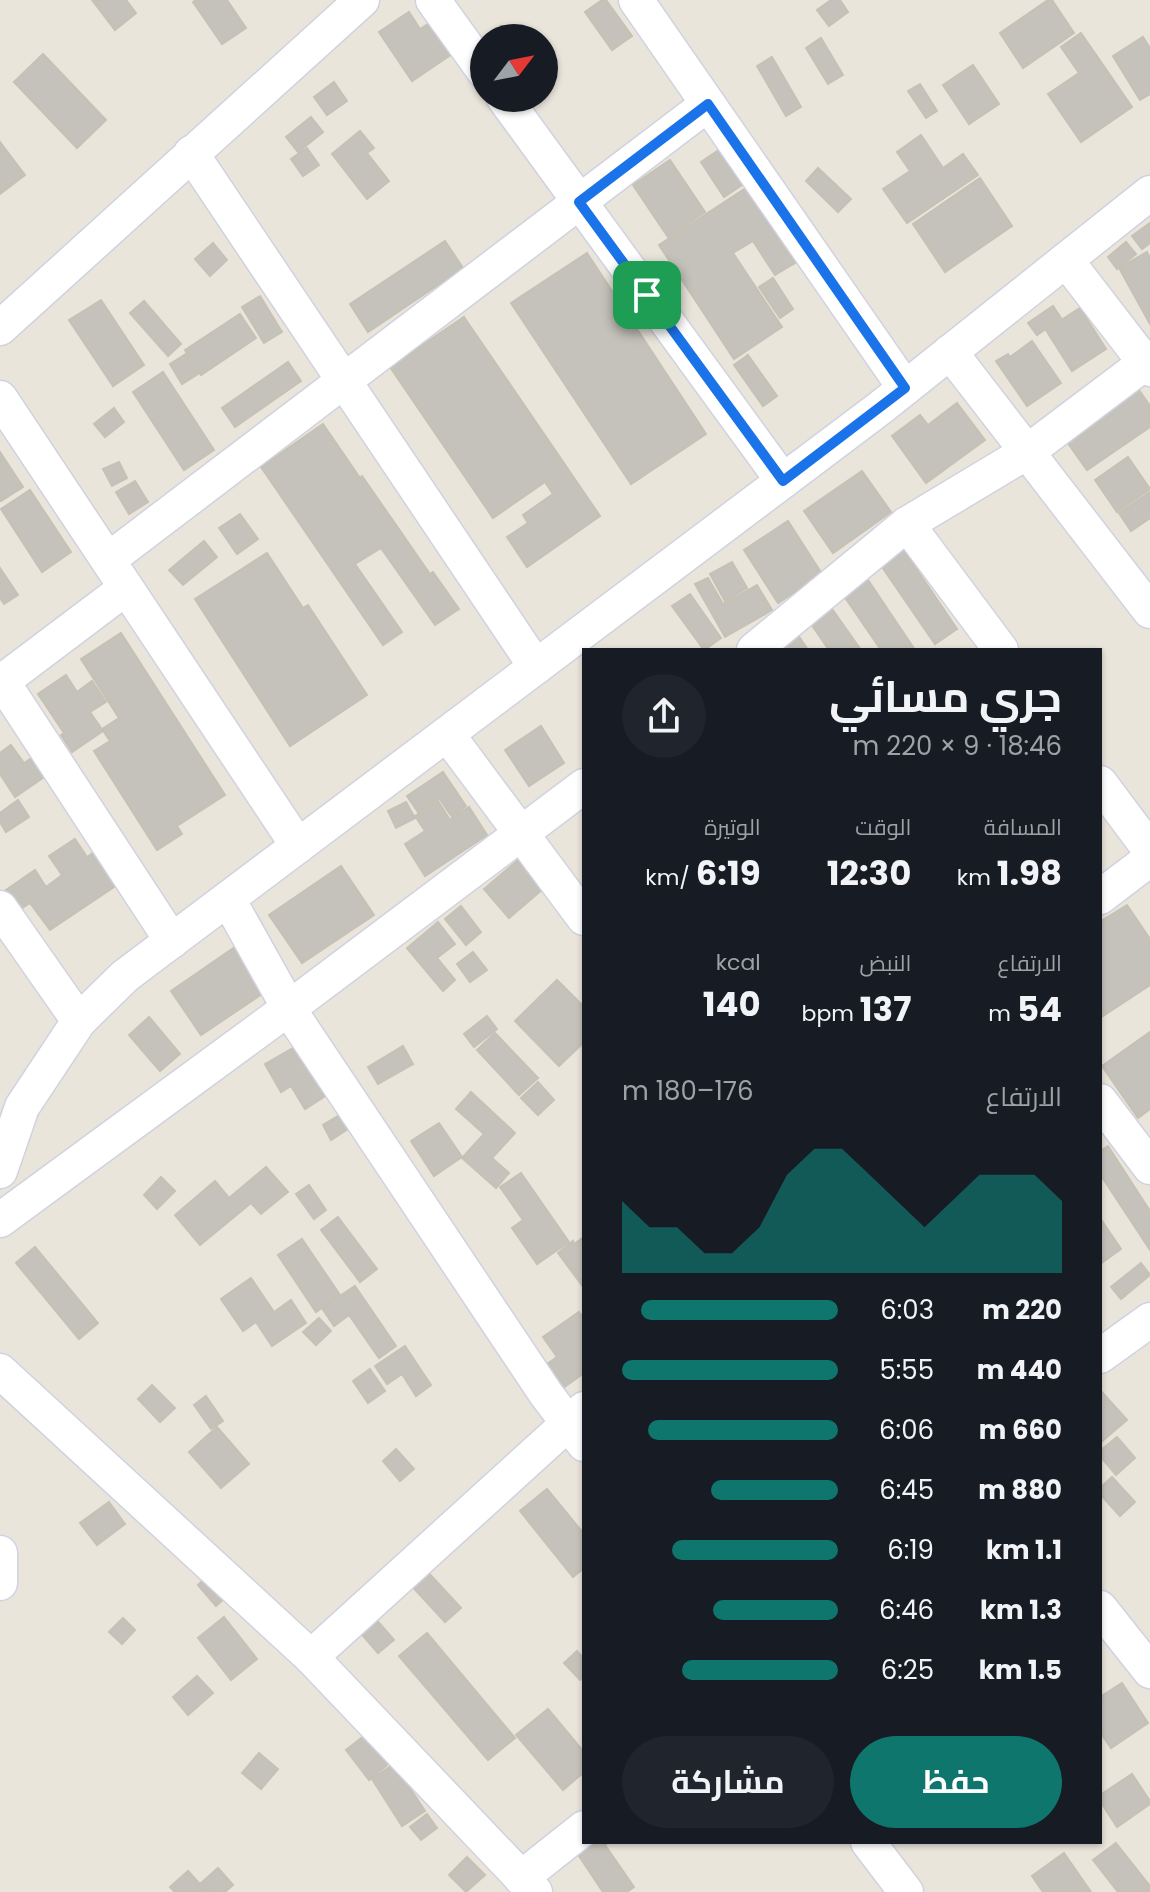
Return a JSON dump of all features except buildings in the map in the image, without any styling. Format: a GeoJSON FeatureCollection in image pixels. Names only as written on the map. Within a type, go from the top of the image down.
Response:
{"type":"FeatureCollection","features":[{"type":"Feature","properties":{"kind":"street"},"geometry":{"type":"LineString","coordinates":[[0,328],[362,0]]}},
{"type":"Feature","properties":{"kind":"street"},"geometry":{"type":"LineString","coordinates":[[433,0],[470,52]]}},
{"type":"Feature","properties":{"kind":"street"},"geometry":{"type":"LineString","coordinates":[[648,4],[708,104],[905,388]]}},
{"type":"Feature","properties":{"kind":"street"},"geometry":{"type":"LineString","coordinates":[[108,560],[708,104]]}},
{"type":"Feature","properties":{"kind":"street"},"geometry":{"type":"LineString","coordinates":[[514,112],[783,481]]}},
{"type":"Feature","properties":{"kind":"street"},"geometry":{"type":"LineString","coordinates":[[191,153],[536,667]]}},
{"type":"Feature","properties":{"kind":"street"},"geometry":{"type":"LineString","coordinates":[[0,1171],[22,1107],[79,1021],[125,976],[783,481],[1066,260],[1147,203]]}},
{"type":"Feature","properties":{"kind":"street"},"geometry":{"type":"LineString","coordinates":[[756,648],[907,524],[1027,452],[1148,366],[1066,260]]}},
{"type":"Feature","properties":{"kind":"street"},"geometry":{"type":"LineString","coordinates":[[950,352],[1150,611]]}},
{"type":"Feature","properties":{"kind":"street"},"geometry":{"type":"LineString","coordinates":[[0,398],[298,846]]}},
{"type":"Feature","properties":{"kind":"street"},"geometry":{"type":"LineString","coordinates":[[907,524],[1000,648]]}},
{"type":"Feature","properties":{"kind":"street"},"geometry":{"type":"LineString","coordinates":[[126,588],[1,682],[172,941]]}},
{"type":"Feature","properties":{"kind":"street"},"geometry":{"type":"LineString","coordinates":[[447,734],[582,915]]}},
{"type":"Feature","properties":{"kind":"street"},"geometry":{"type":"LineString","coordinates":[[1102,786],[1150,850]]}},
{"type":"Feature","properties":{"kind":"street"},"geometry":{"type":"LineString","coordinates":[[0,1220],[582,787]]}},
{"type":"Feature","properties":{"kind":"street"},"geometry":{"type":"LineString","coordinates":[[1102,895],[1150,859]]}},
{"type":"Feature","properties":{"kind":"street"},"geometry":{"type":"LineString","coordinates":[[228,899],[289,1008],[546,1394],[579,1425],[311,1657]]}},
{"type":"Feature","properties":{"kind":"street"},"geometry":{"type":"LineString","coordinates":[[0,908],[79,1021]]}},
{"type":"Feature","properties":{"kind":"street"},"geometry":{"type":"LineString","coordinates":[[1102,1104],[1150,1167]]}},
{"type":"Feature","properties":{"kind":"street"},"geometry":{"type":"LineString","coordinates":[[1102,1355],[1150,1320]]}},
{"type":"Feature","properties":{"kind":"street"},"geometry":{"type":"LineString","coordinates":[[0,1371],[311,1657],[528,1885],[582,1830]]}},
{"type":"Feature","properties":{"kind":"street"},"geometry":{"type":"LineString","coordinates":[[0,1553],[0,1583]]}},
{"type":"Feature","properties":{"kind":"street"},"geometry":{"type":"LineString","coordinates":[[1102,1611],[1150,1671]]}},
{"type":"Feature","properties":{"kind":"street"},"geometry":{"type":"LineString","coordinates":[[870,1844],[906,1892]]}},
{"type":"Feature","properties":{"kind":"route"},"geometry":{"type":"LineString","coordinates":[[708,104],[905,388],[783,481],[647,295],[579,202],[708,104]]}}]}
